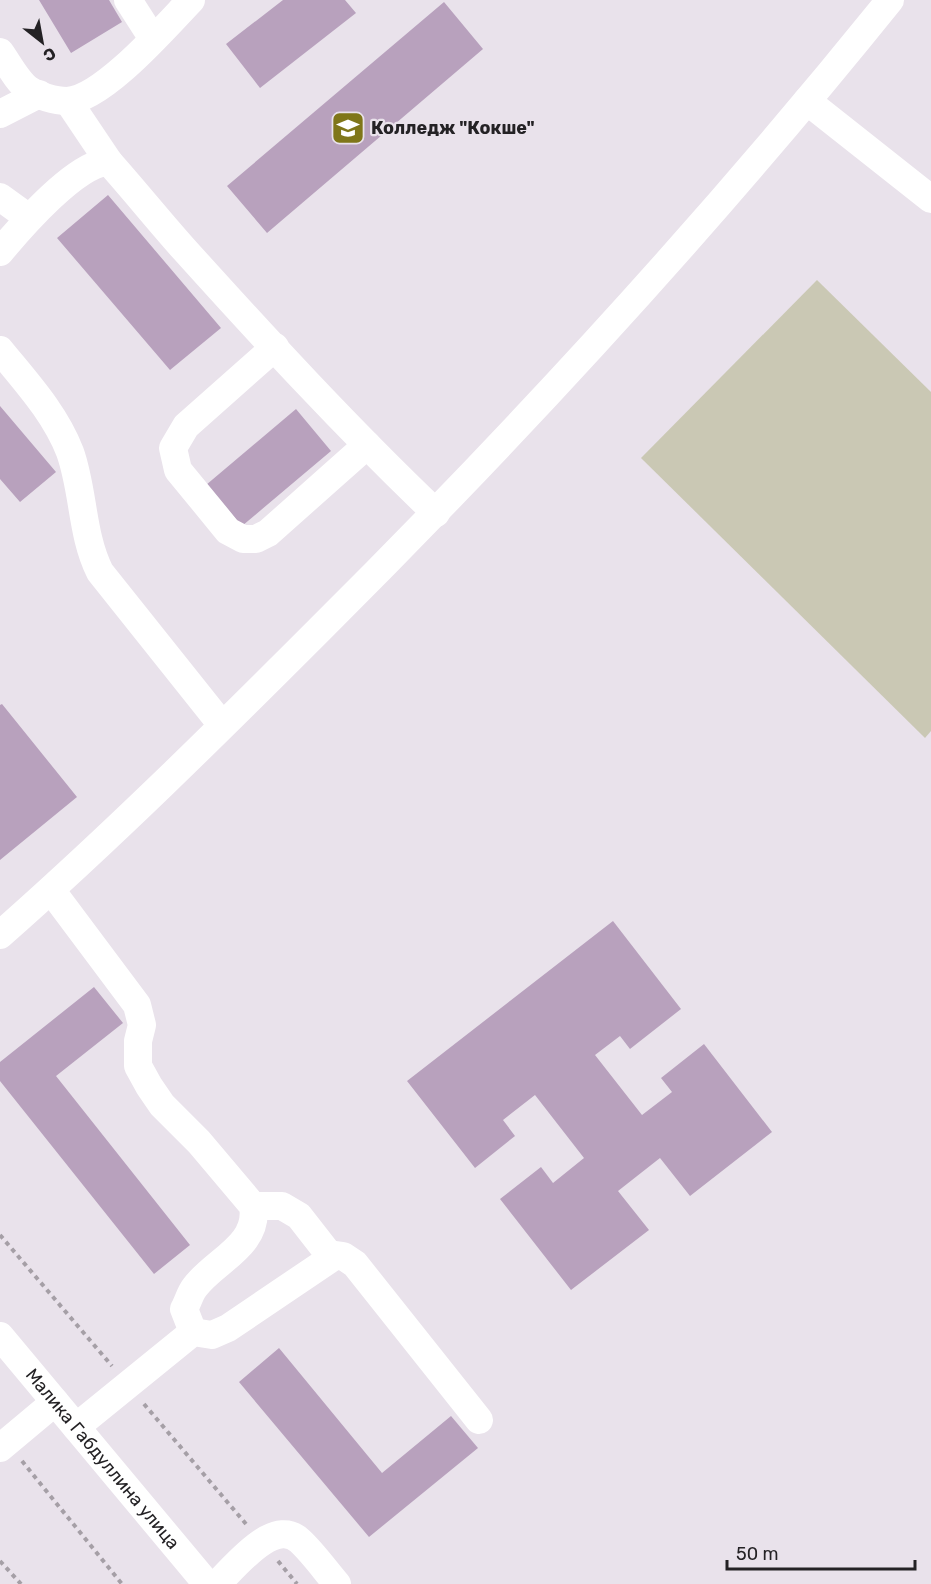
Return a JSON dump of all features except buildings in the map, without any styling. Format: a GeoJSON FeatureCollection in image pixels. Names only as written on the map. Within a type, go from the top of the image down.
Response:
{"type":"FeatureCollection","features":[{"type":"Feature","properties":{"kind":"street"},"geometry":{"type":"LineString","coordinates":[[128,0],[153,39]]}},
{"type":"Feature","properties":{"kind":"street"},"geometry":{"type":"LineString","coordinates":[[0,52],[26,88],[39,94],[68,101],[84,96],[114,76],[191,0]]}},
{"type":"Feature","properties":{"kind":"street"},"geometry":{"type":"LineString","coordinates":[[0,935],[51,890],[222,725],[436,513],[643,292],[807,101],[890,0]]}},
{"type":"Feature","properties":{"kind":"street"},"geometry":{"type":"LineString","coordinates":[[0,114],[39,94]]}},
{"type":"Feature","properties":{"kind":"street"},"geometry":{"type":"LineString","coordinates":[[68,101],[109,162],[182,247],[367,445],[436,513]]}},
{"type":"Feature","properties":{"kind":"street"},"geometry":{"type":"LineString","coordinates":[[807,101],[931,199]]}},
{"type":"Feature","properties":{"kind":"street"},"geometry":{"type":"LineString","coordinates":[[0,252],[29,218],[86,169],[98,162],[109,162]]}},
{"type":"Feature","properties":{"kind":"street"},"geometry":{"type":"LineString","coordinates":[[0,197],[29,218]]}},
{"type":"Feature","properties":{"kind":"street"},"geometry":{"type":"LineString","coordinates":[[275,347],[186,426],[173,448],[178,470],[228,531],[243,539],[256,539],[268,534],[367,445]]}},
{"type":"Feature","properties":{"kind":"street"},"geometry":{"type":"LineString","coordinates":[[0,350],[53,417],[70,453],[90,551],[100,572],[222,725]]}},
{"type":"Feature","properties":{"kind":"street"},"geometry":{"type":"LineString","coordinates":[[51,890],[138,1005],[142,1025],[138,1041],[138,1066],[162,1105],[199,1142],[253,1206],[255,1217],[238,1249],[195,1287],[184,1309],[193,1332]]}},
{"type":"Feature","properties":{"kind":"street"},"geometry":{"type":"LineString","coordinates":[[253,1206],[282,1206],[299,1216],[331,1257]]}},
{"type":"Feature","properties":{"kind":"street"},"geometry":{"type":"LineString","coordinates":[[76,1427],[193,1332],[212,1335],[228,1328],[331,1257],[343,1256],[355,1264],[479,1420]]}},
{"type":"Feature","properties":{"kind":"street","name":"Малика Габдуллина улица"},"geometry":{"type":"LineString","coordinates":[[0,1336],[207,1584]]}},
{"type":"Feature","properties":{"kind":"street"},"geometry":{"type":"LineString","coordinates":[[3,1445],[55,1402]]}},
{"type":"Feature","properties":{"kind":"street"},"geometry":{"type":"LineString","coordinates":[[217,1584],[262,1542],[272,1536],[290,1534],[299,1540],[337,1584]]}},
{"type":"Feature","properties":{"kind":"path"},"geometry":{"type":"LineString","coordinates":[[0,1235],[297,1584]]}},
{"type":"Feature","properties":{"kind":"path"},"geometry":{"type":"LineString","coordinates":[[3,1445],[122,1584]]}},
{"type":"Feature","properties":{"kind":"path"},"geometry":{"type":"LineString","coordinates":[[0,1561],[21,1584]]}},
{"type":"Feature","properties":{"kind":"shaded area"},"geometry":{"type":"Polygon","coordinates":[[[817,280],[931,392],[931,731],[925,738],[641,458],[817,280]]]}},
{"type":"Feature","properties":{"kind":"place","name":"Колледж \"Кокше\""},"geometry":{"type":"Point","coordinates":[348,128]}}]}
